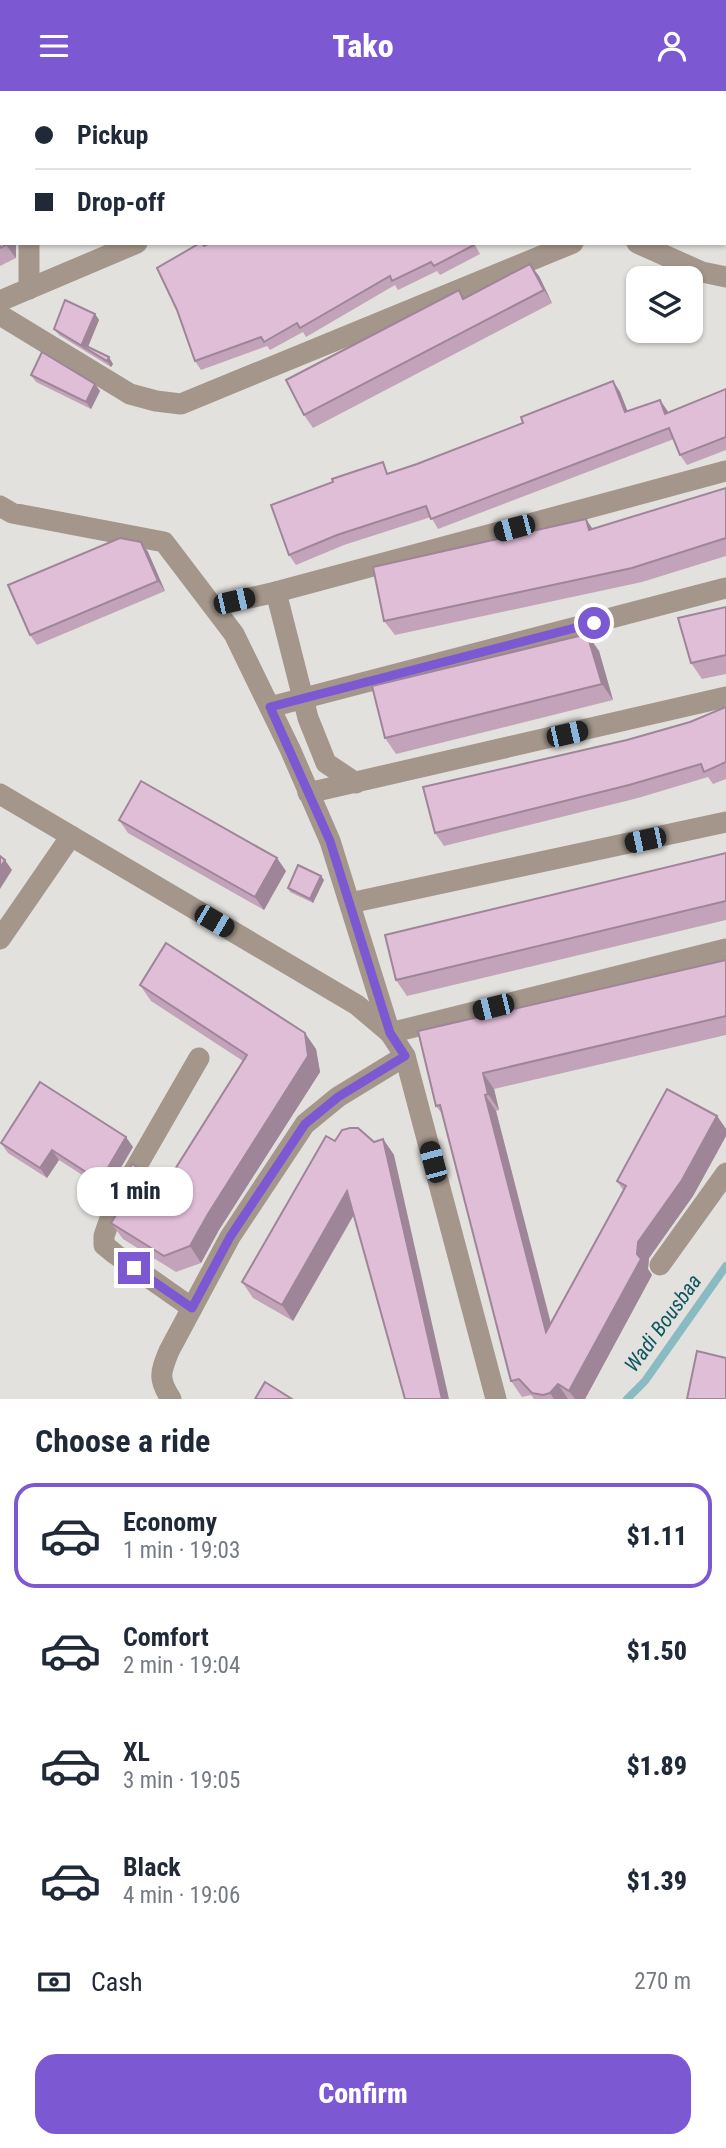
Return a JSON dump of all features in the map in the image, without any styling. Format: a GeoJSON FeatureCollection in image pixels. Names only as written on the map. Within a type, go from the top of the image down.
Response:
{"type":"FeatureCollection","features":[{"type":"Feature","properties":{"kind":"street"},"geometry":{"type":"LineString","coordinates":[[29,245],[29,289]]}},
{"type":"Feature","properties":{"kind":"street"},"geometry":{"type":"LineString","coordinates":[[0,315],[130,394],[181,404],[568,245]]}},
{"type":"Feature","properties":{"kind":"street"},"geometry":{"type":"LineString","coordinates":[[641,245],[702,272],[726,277]]}},
{"type":"Feature","properties":{"kind":"street"},"geometry":{"type":"LineString","coordinates":[[0,301],[111,248]]}},
{"type":"Feature","properties":{"kind":"street"},"geometry":{"type":"LineString","coordinates":[[213,606],[276,592],[726,471]]}},
{"type":"Feature","properties":{"kind":"street"},"geometry":{"type":"LineString","coordinates":[[0,506],[12,513],[164,541],[234,634],[330,841],[390,1033],[405,1056],[496,1399]]}},
{"type":"Feature","properties":{"kind":"street"},"geometry":{"type":"LineString","coordinates":[[270,707],[726,588]]}},
{"type":"Feature","properties":{"kind":"street"},"geometry":{"type":"LineString","coordinates":[[276,592],[302,700],[327,763],[356,783]]}},
{"type":"Feature","properties":{"kind":"street"},"geometry":{"type":"LineString","coordinates":[[308,793],[726,697]]}},
{"type":"Feature","properties":{"kind":"street"},"geometry":{"type":"LineString","coordinates":[[0,794],[356,1005],[390,1033]]}},
{"type":"Feature","properties":{"kind":"street"},"geometry":{"type":"LineString","coordinates":[[350,903],[726,822]]}},
{"type":"Feature","properties":{"kind":"street"},"geometry":{"type":"LineString","coordinates":[[0,939],[71,836]]}},
{"type":"Feature","properties":{"kind":"street"},"geometry":{"type":"LineString","coordinates":[[390,1033],[726,949]]}},
{"type":"Feature","properties":{"kind":"street"},"geometry":{"type":"LineString","coordinates":[[171,1399],[163,1386],[161,1370],[230,1237],[305,1124],[338,1097],[405,1056]]}},
{"type":"Feature","properties":{"kind":"street"},"geometry":{"type":"LineString","coordinates":[[192,1308],[114,1254],[104,1245],[104,1236],[114,1204],[199,1058]]}},
{"type":"Feature","properties":{"kind":"street"},"geometry":{"type":"LineString","coordinates":[[660,1265],[726,1173]]}},
{"type":"Feature","properties":{"kind":"building"},"geometry":{"type":"Polygon","coordinates":[[[197,245],[474,245],[434,266],[431,262],[392,281],[390,276],[300,328],[297,323],[264,342],[261,337],[195,361],[177,310],[157,268],[197,245]]]}},
{"type":"Feature","properties":{"kind":"building"},"geometry":{"type":"Polygon","coordinates":[[[530,264],[544,290],[304,415],[286,380],[459,290],[463,299],[530,264]]]}},
{"type":"Feature","properties":{"kind":"building"},"geometry":{"type":"Polygon","coordinates":[[[65,300],[95,314],[82,344],[109,357],[107,361],[54,329],[65,300]]]}},
{"type":"Feature","properties":{"kind":"building"},"geometry":{"type":"Polygon","coordinates":[[[42,352],[95,384],[86,402],[31,375],[42,352]]]}},
{"type":"Feature","properties":{"kind":"building"},"geometry":{"type":"Polygon","coordinates":[[[613,381],[625,412],[660,400],[665,414],[726,389],[726,437],[680,455],[669,428],[431,519],[426,506],[337,535],[289,555],[271,505],[333,482],[332,479],[383,462],[387,474],[417,464],[523,423],[521,417],[613,381]]]}},
{"type":"Feature","properties":{"kind":"building"},"geometry":{"type":"Polygon","coordinates":[[[726,488],[726,538],[632,568],[384,621],[373,567],[586,519],[589,530],[726,488]]]}},
{"type":"Feature","properties":{"kind":"building"},"geometry":{"type":"Polygon","coordinates":[[[120,538],[141,542],[158,581],[30,635],[8,585],[120,538]]]}},
{"type":"Feature","properties":{"kind":"building"},"geometry":{"type":"Polygon","coordinates":[[[726,607],[726,655],[691,663],[678,618],[726,607]]]}},
{"type":"Feature","properties":{"kind":"building"},"geometry":{"type":"Polygon","coordinates":[[[587,634],[602,684],[385,738],[372,686],[587,634]]]}},
{"type":"Feature","properties":{"kind":"building"},"geometry":{"type":"Polygon","coordinates":[[[726,707],[726,762],[704,772],[701,764],[629,785],[435,833],[423,787],[627,740],[690,722],[726,707]]]}},
{"type":"Feature","properties":{"kind":"building"},"geometry":{"type":"Polygon","coordinates":[[[141,781],[277,858],[255,897],[119,820],[141,781]]]}},
{"type":"Feature","properties":{"kind":"building"},"geometry":{"type":"Polygon","coordinates":[[[726,853],[726,901],[396,980],[385,935],[726,853]]]}},
{"type":"Feature","properties":{"kind":"building"},"geometry":{"type":"Polygon","coordinates":[[[298,865],[321,876],[310,899],[288,888],[298,865]]]}},
{"type":"Feature","properties":{"kind":"building"},"geometry":{"type":"Polygon","coordinates":[[[166,943],[305,1033],[308,1056],[190,1246],[164,1256],[111,1223],[128,1196],[118,1189],[132,1164],[165,1185],[247,1055],[140,985],[166,943]]]}},
{"type":"Feature","properties":{"kind":"building"},"geometry":{"type":"Polygon","coordinates":[[[726,960],[726,1016],[483,1073],[488,1094],[485,1095],[546,1332],[626,1186],[617,1181],[667,1089],[717,1116],[682,1180],[638,1242],[637,1254],[641,1259],[569,1391],[558,1384],[550,1393],[532,1393],[519,1379],[511,1381],[440,1105],[436,1106],[418,1031],[726,960]]]}},
{"type":"Feature","properties":{"kind":"building"},"geometry":{"type":"Polygon","coordinates":[[[40,1082],[126,1137],[100,1181],[52,1150],[40,1168],[1,1143],[40,1082]]]}},
{"type":"Feature","properties":{"kind":"building"},"geometry":{"type":"Polygon","coordinates":[[[358,1128],[374,1142],[383,1139],[442,1399],[405,1399],[347,1191],[282,1305],[242,1282],[326,1136],[335,1141],[342,1130],[358,1128]]]}},
{"type":"Feature","properties":{"kind":"building"},"geometry":{"type":"Polygon","coordinates":[[[697,1351],[726,1358],[726,1399],[687,1399],[697,1351]]]}},
{"type":"Feature","properties":{"kind":"building"},"geometry":{"type":"Polygon","coordinates":[[[265,1382],[292,1399],[255,1399],[265,1382]]]}},
{"type":"Feature","properties":{"kind":"waterway","name":"Wadi Bousbaa"},"geometry":{"type":"LineString","coordinates":[[627,1399],[645,1381],[726,1266]]}},
{"type":"Feature","properties":{"kind":"route"},"geometry":{"type":"LineString","coordinates":[[134,1268],[192,1308],[230,1237],[305,1124],[367,1077],[405,1056],[390,1033],[330,841],[270,707],[594,623]]}}]}
